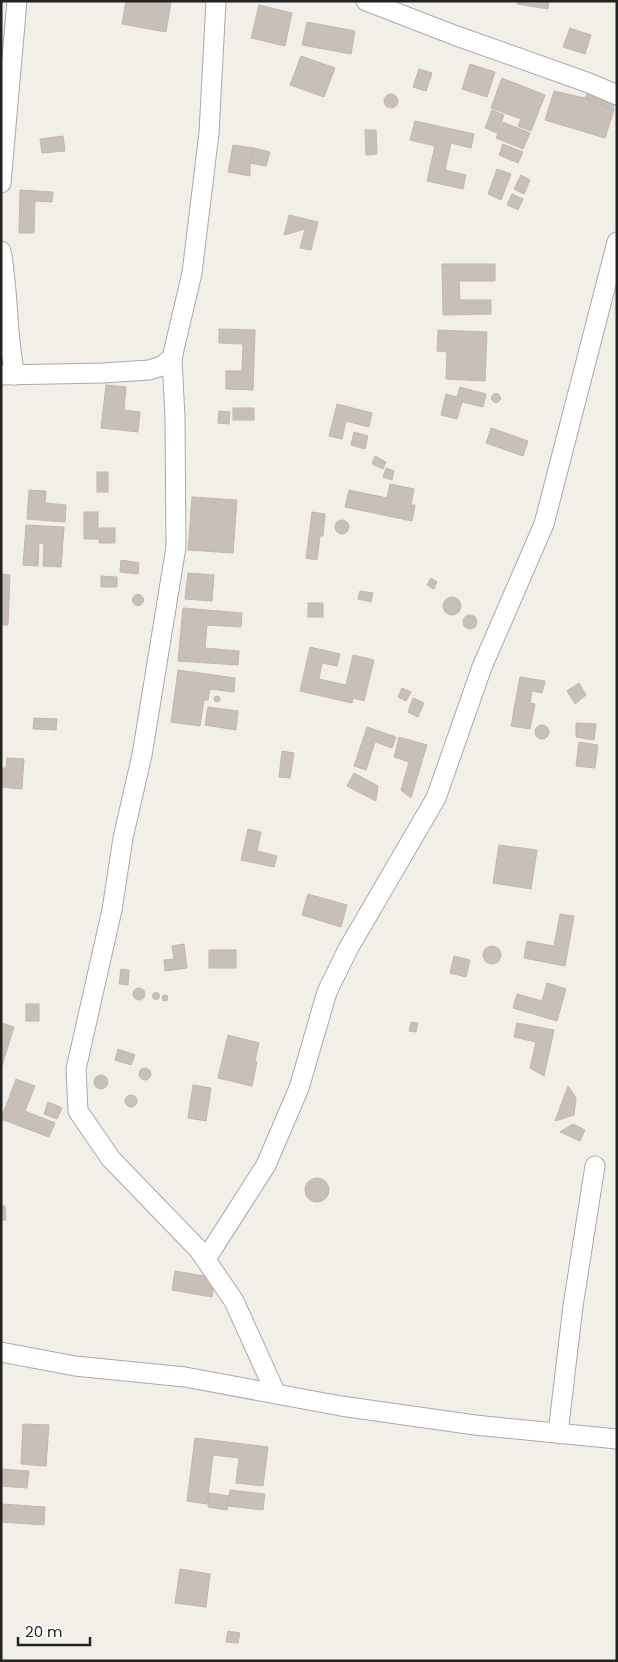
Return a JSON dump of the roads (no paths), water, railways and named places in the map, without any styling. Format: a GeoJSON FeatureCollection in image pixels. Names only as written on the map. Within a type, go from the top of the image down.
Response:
{"type":"FeatureCollection","features":[{"type":"Feature","properties":{"kind":"street"},"geometry":{"type":"LineString","coordinates":[[1,183],[17,1]]}},
{"type":"Feature","properties":{"kind":"street"},"geometry":{"type":"LineString","coordinates":[[216,1],[209,132],[192,272],[172,358],[175,418],[176,547],[142,756],[122,838],[112,910],[76,1069],[78,1111],[111,1159],[206,1259],[234,1301],[276,1394]]}},
{"type":"Feature","properties":{"kind":"street"},"geometry":{"type":"LineString","coordinates":[[366,1],[454,35],[589,83],[617,96]]}},
{"type":"Feature","properties":{"kind":"street"},"geometry":{"type":"LineString","coordinates":[[206,1259],[266,1165],[299,1088],[326,992],[348,949],[436,798],[482,667],[544,524],[617,242]]}},
{"type":"Feature","properties":{"kind":"street"},"geometry":{"type":"LineString","coordinates":[[1,251],[6,275],[7,316],[12,358],[8,375],[150,370],[162,366],[172,358]]}},
{"type":"Feature","properties":{"kind":"street"},"geometry":{"type":"LineString","coordinates":[[558,1433],[573,1306],[595,1166]]}},
{"type":"Feature","properties":{"kind":"street"},"geometry":{"type":"LineString","coordinates":[[1,1352],[74,1366],[185,1377],[341,1406],[475,1425],[617,1439]]}}]}
